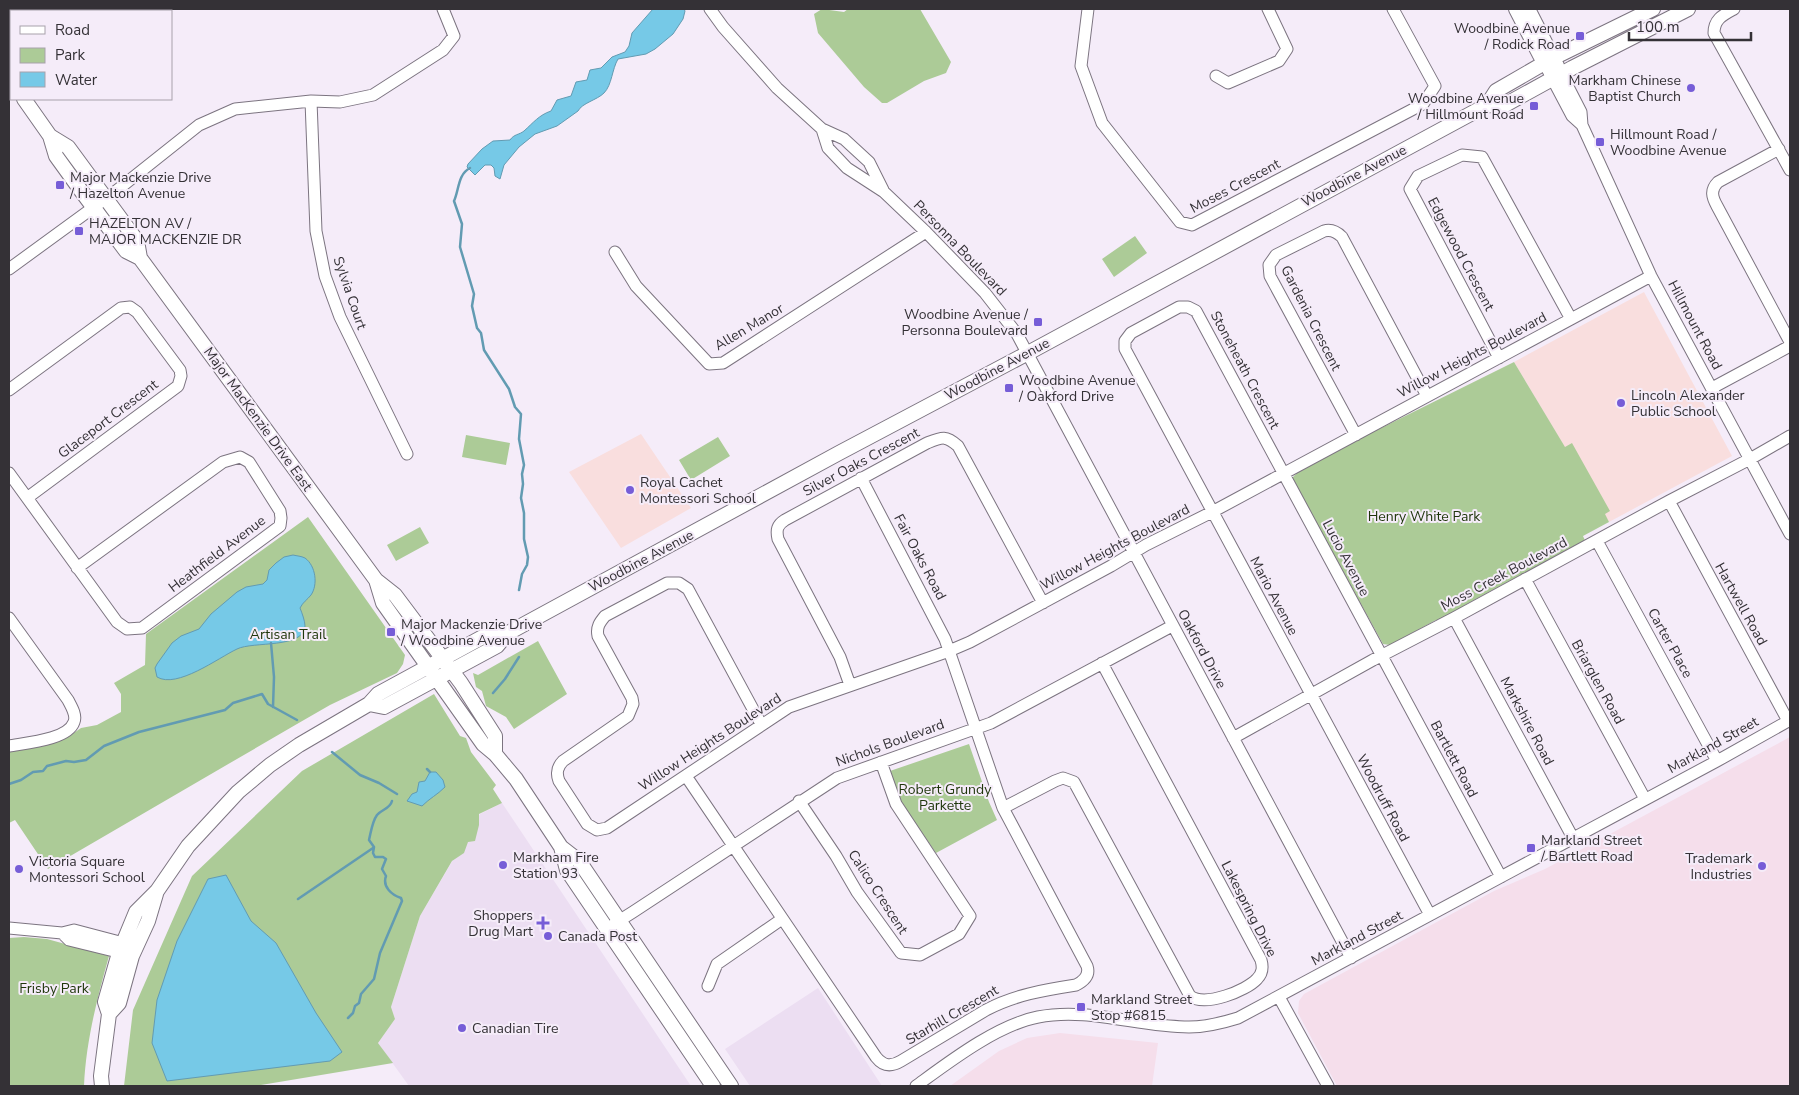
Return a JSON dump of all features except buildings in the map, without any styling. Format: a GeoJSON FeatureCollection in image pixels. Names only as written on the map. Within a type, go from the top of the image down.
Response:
{"type":"FeatureCollection","features":[{"type":"Feature","properties":{"kind":"main road"},"geometry":{"type":"LineString","coordinates":[[1516,9],[1557,76]]}},
{"type":"Feature","properties":{"kind":"main road"},"geometry":{"type":"LineString","coordinates":[[1528,9],[1549,61]]}},
{"type":"Feature","properties":{"kind":"main road","name":"Woodbine Avenue"},"geometry":{"type":"LineString","coordinates":[[369,704],[384,707],[497,646],[508,633],[847,448],[1028,353],[1487,105],[1496,91],[1549,61],[1653,9]]}},
{"type":"Feature","properties":{"kind":"main road","name":"Woodbine Avenue"},"geometry":{"type":"LineString","coordinates":[[1487,105],[1503,106],[1688,9]]}},
{"type":"Feature","properties":{"kind":"main road","name":"Major MacKenzie Drive East"},"geometry":{"type":"LineString","coordinates":[[25,100],[50,136],[56,156],[93,207],[126,251],[140,258]]}},
{"type":"Feature","properties":{"kind":"main road","name":"Major MacKenzie Drive East"},"geometry":{"type":"LineString","coordinates":[[50,136],[68,147],[137,241],[140,258],[376,580],[395,594],[451,670],[495,736],[495,754]]}},
{"type":"Feature","properties":{"kind":"main road","name":"Major MacKenzie Drive East"},"geometry":{"type":"LineString","coordinates":[[376,580],[383,603],[483,744],[495,754],[516,779],[561,847],[579,861],[731,1086]]}},
{"type":"Feature","properties":{"kind":"main road","name":"Woodbine Avenue"},"geometry":{"type":"LineString","coordinates":[[102,1086],[109,1014],[105,1002],[127,949],[136,912],[157,891],[188,846],[210,820],[270,764],[369,704],[378,694],[490,633],[508,633]]}},
{"type":"Feature","properties":{"kind":"main road","name":"Major MacKenzie Drive East"},"geometry":{"type":"LineString","coordinates":[[561,847],[567,870],[713,1086]]}},
{"type":"Feature","properties":{"kind":"street"},"geometry":{"type":"LineString","coordinates":[[9,269],[106,199],[200,124],[235,109],[311,100],[340,102],[373,95],[443,50],[454,36],[444,9]]}},
{"type":"Feature","properties":{"kind":"street","name":"Personna Boulevard"},"geometry":{"type":"LineString","coordinates":[[710,9],[723,28],[777,88],[822,129],[844,138],[869,162],[884,192]]}},
{"type":"Feature","properties":{"kind":"street","name":"Moses Crescent"},"geometry":{"type":"LineString","coordinates":[[1088,9],[1081,66],[1102,123],[1180,222],[1192,225],[1423,104],[1434,86],[1393,9]]}},
{"type":"Feature","properties":{"kind":"street"},"geometry":{"type":"LineString","coordinates":[[1216,76],[1228,83],[1279,61],[1287,49],[1268,9]]}},
{"type":"Feature","properties":{"kind":"street"},"geometry":{"type":"LineString","coordinates":[[1734,9],[1717,20],[1714,26],[1714,33],[1790,170]]}},
{"type":"Feature","properties":{"kind":"street","name":"Hillmount Road"},"geometry":{"type":"LineString","coordinates":[[1557,76],[1572,116],[1582,125],[1651,276],[1790,534]]}},
{"type":"Feature","properties":{"kind":"street","name":"Sylvia Court"},"geometry":{"type":"LineString","coordinates":[[311,100],[316,231],[325,276],[340,317],[407,454]]}},
{"type":"Feature","properties":{"kind":"street","name":"Personna Boulevard"},"geometry":{"type":"LineString","coordinates":[[822,129],[828,148],[847,168],[884,192],[985,293],[1017,334],[1028,353]]}},
{"type":"Feature","properties":{"kind":"street"},"geometry":{"type":"LineString","coordinates":[[1712,388],[1790,344],[1716,206],[1712,194],[1718,182],[1779,149]]}},
{"type":"Feature","properties":{"kind":"street","name":"Edgewood Crescent"},"geometry":{"type":"LineString","coordinates":[[1499,358],[1410,190],[1418,176],[1462,155],[1482,157],[1571,319]]}},
{"type":"Feature","properties":{"kind":"street","name":"Gardenia Crescent"},"geometry":{"type":"LineString","coordinates":[[1356,434],[1270,276],[1269,265],[1276,255],[1324,231],[1328,230],[1338,233],[1342,237],[1427,396]]}},
{"type":"Feature","properties":{"kind":"street","name":"Allen Manor"},"geometry":{"type":"LineString","coordinates":[[615,252],[636,286],[709,364],[723,363],[926,232]]}},
{"type":"Feature","properties":{"kind":"street","name":"Willow Heights Boulevard"},"geometry":{"type":"LineString","coordinates":[[761,724],[688,589],[684,585],[674,582],[667,583],[605,616],[598,627],[598,636],[632,698],[633,704],[631,711],[623,720],[563,761],[557,770],[559,782],[586,824],[591,828],[602,830],[608,828],[761,724],[797,703],[949,651],[970,642],[1651,276]]}},
{"type":"Feature","properties":{"kind":"street","name":"Glaceport Crescent"},"geometry":{"type":"LineString","coordinates":[[9,390],[121,308],[130,307],[137,312],[180,370],[181,376],[178,386],[27,498]]}},
{"type":"Feature","properties":{"kind":"street","name":"Stoneheath Crescent"},"geometry":{"type":"LineString","coordinates":[[1212,512],[1125,349],[1125,341],[1131,333],[1179,307],[1188,307],[1196,311],[1284,474]]}},
{"type":"Feature","properties":{"kind":"street","name":"Oakford Drive"},"geometry":{"type":"LineString","coordinates":[[1028,353],[1172,626],[1351,958]]}},
{"type":"Feature","properties":{"kind":"street","name":"Moss Creek Boulevard"},"geometry":{"type":"LineString","coordinates":[[1233,738],[1310,694],[1790,436]]}},
{"type":"Feature","properties":{"kind":"street","name":"Silver Oaks Crescent"},"geometry":{"type":"LineString","coordinates":[[850,685],[837,650],[778,539],[777,528],[785,520],[927,443],[945,437],[958,446],[1042,603]]}},
{"type":"Feature","properties":{"kind":"street","name":"Heathfield Avenue"},"geometry":{"type":"LineString","coordinates":[[9,473],[77,568],[118,622],[127,629],[142,628],[280,526],[280,511],[249,462],[240,457],[233,458],[223,462],[77,568]]}},
{"type":"Feature","properties":{"kind":"street","name":"Lucio Avenue"},"geometry":{"type":"LineString","coordinates":[[1284,474],[1382,656]]}},
{"type":"Feature","properties":{"kind":"street","name":"Fair Oaks Road"},"geometry":{"type":"LineString","coordinates":[[861,478],[934,615],[949,651]]}},
{"type":"Feature","properties":{"kind":"street","name":"Hartwell Road"},"geometry":{"type":"LineString","coordinates":[[1668,501],[1789,720]]}},
{"type":"Feature","properties":{"kind":"street","name":"Mario Avenue"},"geometry":{"type":"LineString","coordinates":[[1212,512],[1310,694]]}},
{"type":"Feature","properties":{"kind":"street","name":"Carter Place"},"geometry":{"type":"LineString","coordinates":[[1597,541],[1717,761]]}},
{"type":"Feature","properties":{"kind":"street","name":"Briarglen Road"},"geometry":{"type":"LineString","coordinates":[[1525,579],[1645,799]]}},
{"type":"Feature","properties":{"kind":"street"},"geometry":{"type":"LineString","coordinates":[[9,618],[68,700],[75,715],[74,723],[59,736],[9,746]]}},
{"type":"Feature","properties":{"kind":"street","name":"Markshire Road"},"geometry":{"type":"LineString","coordinates":[[1454,618],[1573,838]]}},
{"type":"Feature","properties":{"kind":"street","name":"Nichols Boulevard"},"geometry":{"type":"LineString","coordinates":[[606,928],[837,778],[1007,715],[1172,626]]}},
{"type":"Feature","properties":{"kind":"street","name":"Starhill Crescent"},"geometry":{"type":"LineString","coordinates":[[686,776],[883,1064],[892,1065],[902,1061],[1005,1000],[1027,993],[1076,985],[1081,982],[1089,970],[1003,808],[949,651]]}},
{"type":"Feature","properties":{"kind":"street","name":"Bartlett Road"},"geometry":{"type":"LineString","coordinates":[[1382,656],[1501,877]]}},
{"type":"Feature","properties":{"kind":"street","name":"Lakespring Drive"},"geometry":{"type":"LineString","coordinates":[[1003,808],[1063,778],[1074,782],[1190,996],[1201,1000],[1215,999],[1234,992],[1258,979],[1262,970],[1261,960],[1102,663]]}},
{"type":"Feature","properties":{"kind":"street","name":"Woodruff Road"},"geometry":{"type":"LineString","coordinates":[[1310,694],[1430,915]]}},
{"type":"Feature","properties":{"kind":"street","name":"Markland Street"},"geometry":{"type":"LineString","coordinates":[[916,1086],[1001,1030],[1037,1017],[1076,1014],[1174,1027],[1222,1023],[1238,1018],[1717,761],[1789,720]]}},
{"type":"Feature","properties":{"kind":"street","name":"Calico Crescent"},"geometry":{"type":"LineString","coordinates":[[799,801],[836,856],[856,892],[900,953],[920,955],[959,934],[970,916],[896,804],[881,762]]}},
{"type":"Feature","properties":{"kind":"street"},"geometry":{"type":"LineString","coordinates":[[708,986],[717,964],[782,919]]}},
{"type":"Feature","properties":{"kind":"street"},"geometry":{"type":"LineString","coordinates":[[9,928],[62,933],[74,930],[127,949]]}},
{"type":"Feature","properties":{"kind":"street"},"geometry":{"type":"LineString","coordinates":[[1279,997],[1328,1086]]}},
{"type":"Feature","properties":{"kind":"shaded area","name":"Lincoln Alexander Public School"},"geometry":{"type":"Polygon","coordinates":[[[1644,292],[1732,456],[1609,522],[1514,362],[1644,292]]]}},
{"type":"Feature","properties":{"kind":"shaded area","name":"Royal Cachet Montessori School"},"geometry":{"type":"Polygon","coordinates":[[[641,434],[691,508],[621,548],[569,472],[641,434]]]}},
{"type":"Feature","properties":{"kind":"shaded area"},"geometry":{"type":"Polygon","coordinates":[[[1790,737],[1790,1086],[1337,1086],[1298,1013],[1299,1001],[1304,994],[1494,891],[1545,869],[1790,737]]]}},
{"type":"Feature","properties":{"kind":"shaded area"},"geometry":{"type":"Polygon","coordinates":[[[502,803],[691,1086],[409,1086],[378,1043],[395,1019],[391,1007],[420,916],[480,814],[502,803]]]}},
{"type":"Feature","properties":{"kind":"shaded area"},"geometry":{"type":"Polygon","coordinates":[[[818,988],[882,1086],[750,1086],[725,1049],[818,988]]]}},
{"type":"Feature","properties":{"kind":"shaded area"},"geometry":{"type":"Polygon","coordinates":[[[1060,1033],[1158,1043],[1152,1086],[950,1086],[999,1051],[1027,1038],[1060,1033]]]}},
{"type":"Feature","properties":{"kind":"green space"},"geometry":{"type":"Polygon","coordinates":[[[822,9],[844,12],[848,9],[920,9],[951,62],[946,73],[924,81],[887,103],[882,103],[864,87],[818,33],[814,14],[822,9]]]}},
{"type":"Feature","properties":{"kind":"green space"},"geometry":{"type":"Polygon","coordinates":[[[1135,236],[1147,253],[1114,277],[1102,259],[1135,236]]]}},
{"type":"Feature","properties":{"kind":"green space","name":"Henry White Park"},"geometry":{"type":"Polygon","coordinates":[[[1514,362],[1565,447],[1572,443],[1610,511],[1605,514],[1609,522],[1583,536],[1585,544],[1580,543],[1465,605],[1463,609],[1441,621],[1436,620],[1390,645],[1383,644],[1293,481],[1293,477],[1345,447],[1346,444],[1367,431],[1371,433],[1514,362]]]}},
{"type":"Feature","properties":{"kind":"green space"},"geometry":{"type":"Polygon","coordinates":[[[466,435],[510,443],[506,465],[462,457],[466,435]]]}},
{"type":"Feature","properties":{"kind":"green space"},"geometry":{"type":"Polygon","coordinates":[[[718,437],[730,456],[691,480],[679,460],[718,437]]]}},
{"type":"Feature","properties":{"kind":"green space","name":"Artisan Trail"},"geometry":{"type":"Polygon","coordinates":[[[308,517],[405,655],[403,664],[397,673],[330,705],[48,869],[15,820],[9,823],[9,747],[68,737],[81,728],[97,725],[121,712],[121,694],[114,683],[145,665],[146,634],[308,517]]]}},
{"type":"Feature","properties":{"kind":"green space"},"geometry":{"type":"Polygon","coordinates":[[[420,527],[429,543],[396,561],[387,545],[420,527]]]}},
{"type":"Feature","properties":{"kind":"green space"},"geometry":{"type":"Polygon","coordinates":[[[538,641],[567,694],[514,729],[506,717],[486,706],[482,691],[476,687],[473,673],[478,675],[538,641]]]}},
{"type":"Feature","properties":{"kind":"green space"},"geometry":{"type":"Polygon","coordinates":[[[434,694],[460,736],[466,738],[471,752],[496,785],[493,789],[502,803],[479,814],[479,825],[475,841],[468,842],[464,853],[452,861],[420,916],[391,1007],[395,1019],[378,1043],[393,1063],[255,1086],[124,1086],[133,1010],[192,876],[302,771],[434,694]]]}},
{"type":"Feature","properties":{"kind":"green space","name":"Robert Grundy Parkette"},"geometry":{"type":"Polygon","coordinates":[[[969,744],[997,820],[936,853],[902,804],[890,771],[969,744]]]}},
{"type":"Feature","properties":{"kind":"green space","name":"Frisby Park"},"geometry":{"type":"Polygon","coordinates":[[[9,938],[47,939],[109,956],[96,1004],[84,1086],[9,1086],[9,938]]]}},
{"type":"Feature","properties":{"kind":"water"},"geometry":{"type":"Polygon","coordinates":[[[653,9],[684,9],[685,11],[683,19],[673,34],[655,49],[646,54],[618,59],[609,86],[604,93],[580,108],[557,126],[535,134],[519,147],[504,165],[500,179],[495,176],[494,168],[491,165],[485,165],[475,175],[467,167],[482,149],[493,141],[510,140],[551,111],[557,100],[571,96],[576,82],[587,80],[590,70],[601,68],[612,57],[625,52],[629,46],[632,33],[653,9]]]}},
{"type":"Feature","properties":{"kind":"water"},"geometry":{"type":"Polygon","coordinates":[[[293,555],[304,557],[309,561],[315,576],[313,591],[300,608],[305,624],[302,633],[296,638],[287,641],[237,649],[186,676],[165,680],[157,677],[155,668],[172,643],[181,636],[199,629],[211,614],[237,592],[246,587],[263,584],[267,580],[269,570],[276,563],[284,557],[293,555]]]}},
{"type":"Feature","properties":{"kind":"water"},"geometry":{"type":"Polygon","coordinates":[[[430,772],[436,772],[443,780],[445,787],[422,806],[407,801],[412,794],[417,792],[419,782],[425,781],[430,772]]]}},
{"type":"Feature","properties":{"kind":"water"},"geometry":{"type":"Polygon","coordinates":[[[226,875],[251,921],[276,943],[316,1013],[342,1052],[330,1061],[167,1081],[152,1043],[157,1000],[177,941],[208,879],[226,875]]]}},
{"type":"Feature","properties":{"kind":"waterway"},"geometry":{"type":"LineString","coordinates":[[470,168],[461,178],[454,201],[462,224],[460,247],[474,294],[472,306],[477,328],[481,333],[484,350],[509,389],[515,407],[521,414],[519,439],[524,465],[521,498],[524,513],[524,539],[528,557],[519,590]]}},
{"type":"Feature","properties":{"kind":"waterway"},"geometry":{"type":"LineString","coordinates":[[271,643],[274,677],[273,707]]}},
{"type":"Feature","properties":{"kind":"waterway"},"geometry":{"type":"LineString","coordinates":[[493,693],[505,679],[519,657]]}},
{"type":"Feature","properties":{"kind":"waterway"},"geometry":{"type":"LineString","coordinates":[[9,784],[21,780],[33,772],[43,771],[47,766],[66,761],[86,760],[104,746],[139,732],[225,710],[233,703],[262,694],[268,704],[297,720]]}},
{"type":"Feature","properties":{"kind":"waterway"},"geometry":{"type":"LineString","coordinates":[[332,752],[360,775],[379,783],[397,794]]}},
{"type":"Feature","properties":{"kind":"waterway"},"geometry":{"type":"LineString","coordinates":[[427,769],[430,772]]}},
{"type":"Feature","properties":{"kind":"waterway"},"geometry":{"type":"LineString","coordinates":[[348,1018],[359,1003],[361,994],[374,979],[380,953],[402,901],[401,898],[391,893],[385,884],[386,876],[382,869],[386,859],[375,857],[373,853],[374,847],[369,840],[375,818],[390,806],[392,801]]}},
{"type":"Feature","properties":{"kind":"waterway"},"geometry":{"type":"LineString","coordinates":[[298,899],[373,848]]}},
{"type":"Feature","properties":{"kind":"place","name":"Woodbine Avenue / Rodick Road"},"geometry":{"type":"Point","coordinates":[1580,36]}},
{"type":"Feature","properties":{"kind":"place","name":"Markham Chinese Baptist Church"},"geometry":{"type":"Point","coordinates":[1691,88]}},
{"type":"Feature","properties":{"kind":"place","name":"Woodbine Avenue / Hillmount Road"},"geometry":{"type":"Point","coordinates":[1534,106]}},
{"type":"Feature","properties":{"kind":"place","name":"Hillmount Road / Woodbine Avenue"},"geometry":{"type":"Point","coordinates":[1600,142]}},
{"type":"Feature","properties":{"kind":"place","name":"Major Mackenzie Drive / Hazelton Avenue"},"geometry":{"type":"Point","coordinates":[60,185]}},
{"type":"Feature","properties":{"kind":"place","name":"HAZELTON AV / MAJOR MACKENZIE DR"},"geometry":{"type":"Point","coordinates":[79,231]}},
{"type":"Feature","properties":{"kind":"place","name":"Woodbine Avenue / Personna Boulevard"},"geometry":{"type":"Point","coordinates":[1038,322]}},
{"type":"Feature","properties":{"kind":"place","name":"Woodbine Avenue / Oakford Drive"},"geometry":{"type":"Point","coordinates":[1009,388]}},
{"type":"Feature","properties":{"kind":"place","name":"Lincoln Alexander Public School"},"geometry":{"type":"Point","coordinates":[1621,403]}},
{"type":"Feature","properties":{"kind":"place","name":"Royal Cachet Montessori School"},"geometry":{"type":"Point","coordinates":[630,490]}},
{"type":"Feature","properties":{"kind":"place","name":"Major Mackenzie Drive / Woodbine Avenue"},"geometry":{"type":"Point","coordinates":[391,632]}},
{"type":"Feature","properties":{"kind":"place","name":"Markland Street / Bartlett Road"},"geometry":{"type":"Point","coordinates":[1531,848]}},
{"type":"Feature","properties":{"kind":"place","name":"Markham Fire Station 93"},"geometry":{"type":"Point","coordinates":[503,865]}},
{"type":"Feature","properties":{"kind":"place","name":"Trademark Industries"},"geometry":{"type":"Point","coordinates":[1762,866]}},
{"type":"Feature","properties":{"kind":"place","name":"Victoria Square Montessori School"},"geometry":{"type":"Point","coordinates":[19,869]}},
{"type":"Feature","properties":{"kind":"place","name":"Shoppers Drug Mart"},"geometry":{"type":"Point","coordinates":[543,923]}},
{"type":"Feature","properties":{"kind":"place","name":"Canada Post"},"geometry":{"type":"Point","coordinates":[548,936]}},
{"type":"Feature","properties":{"kind":"place","name":"Markland Street Stop #6815"},"geometry":{"type":"Point","coordinates":[1081,1007]}},
{"type":"Feature","properties":{"kind":"place","name":"Canadian Tire"},"geometry":{"type":"Point","coordinates":[462,1028]}}]}
